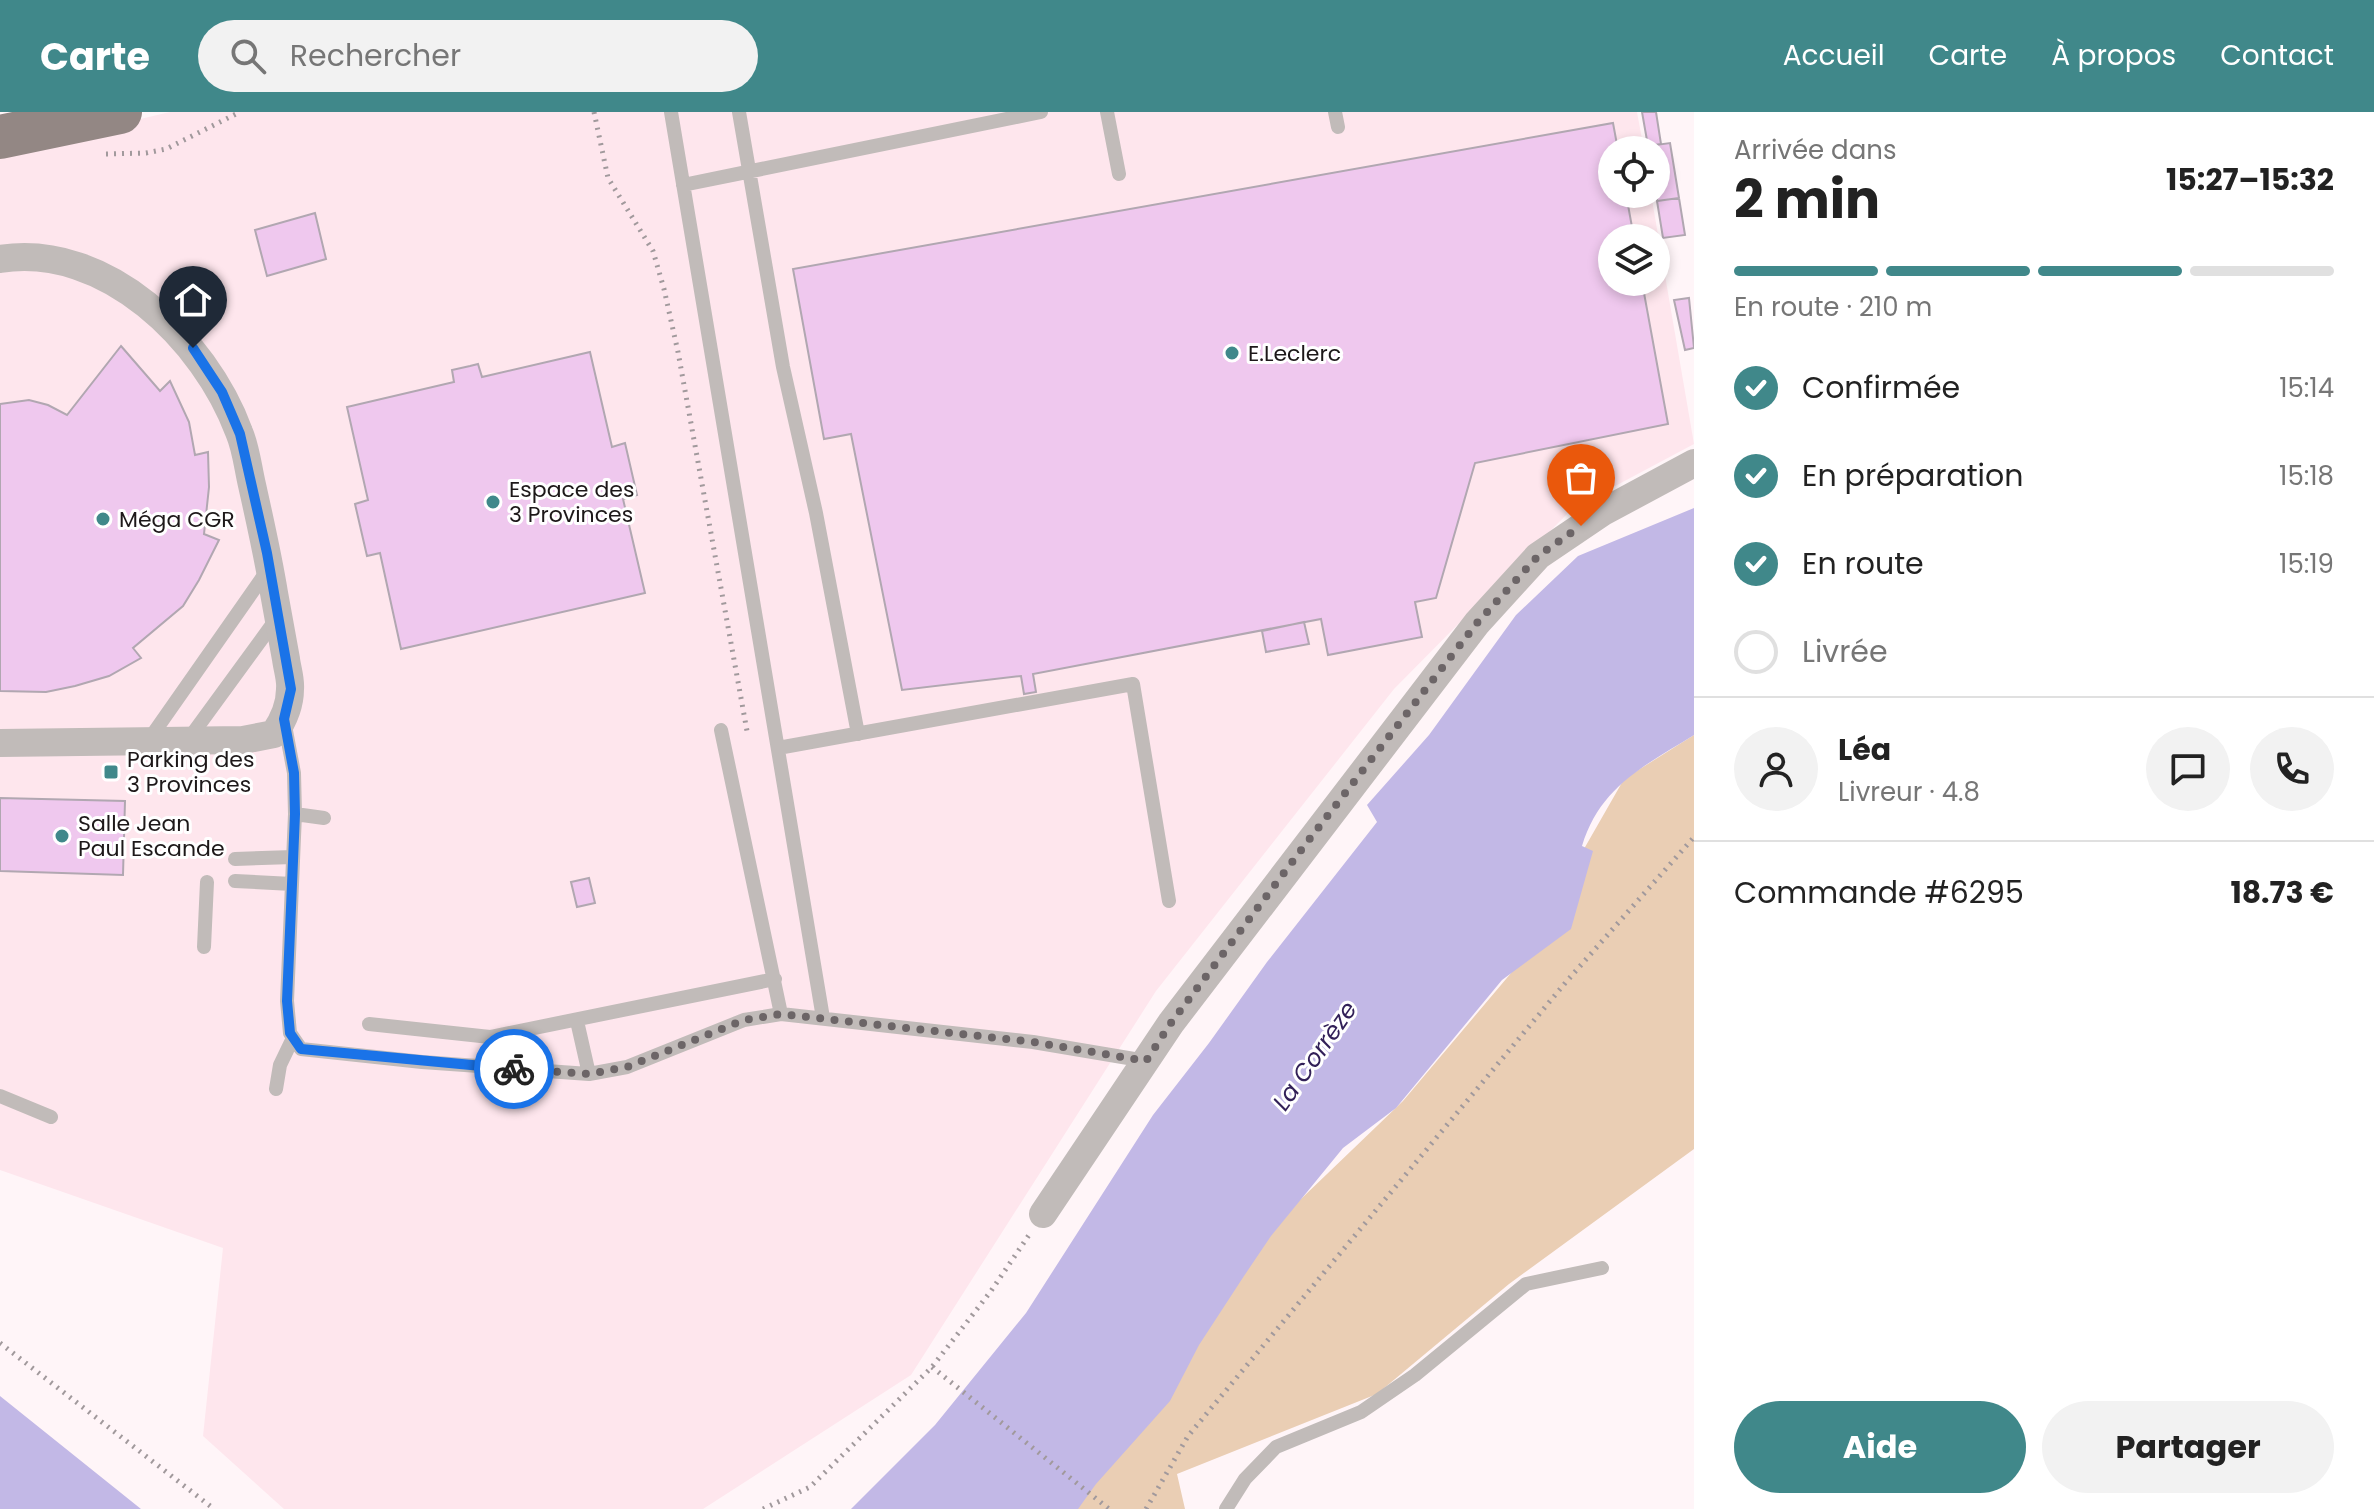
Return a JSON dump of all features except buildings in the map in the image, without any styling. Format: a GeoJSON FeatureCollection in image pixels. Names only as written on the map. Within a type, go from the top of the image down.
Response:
{"type":"FeatureCollection","features":[{"type":"Feature","properties":{"kind":"main road"},"geometry":{"type":"LineString","coordinates":[[0,137],[120,112]]}},
{"type":"Feature","properties":{"kind":"street"},"geometry":{"type":"LineString","coordinates":[[0,259],[19,256],[84,269],[112,281],[145,303],[193,348],[222,392],[240,434],[270,568],[291,689],[284,719],[274,734],[243,740],[0,743]]}},
{"type":"Feature","properties":{"kind":"street"},"geometry":{"type":"LineString","coordinates":[[1043,1214],[1171,1023],[1477,623],[1538,556],[1603,512],[1694,463]]}},
{"type":"Feature","properties":{"kind":"lane"},"geometry":{"type":"LineString","coordinates":[[671,112],[823,1018]]}},
{"type":"Feature","properties":{"kind":"lane"},"geometry":{"type":"LineString","coordinates":[[739,112],[783,367],[816,513],[858,734]]}},
{"type":"Feature","properties":{"kind":"lane"},"geometry":{"type":"LineString","coordinates":[[683,185],[1041,112]]}},
{"type":"Feature","properties":{"kind":"lane"},"geometry":{"type":"LineString","coordinates":[[1107,112],[1119,174]]}},
{"type":"Feature","properties":{"kind":"lane"},"geometry":{"type":"LineString","coordinates":[[148,741],[270,568]]}},
{"type":"Feature","properties":{"kind":"lane"},"geometry":{"type":"LineString","coordinates":[[188,740],[278,616]]}},
{"type":"Feature","properties":{"kind":"lane"},"geometry":{"type":"LineString","coordinates":[[778,748],[1133,684],[1169,901]]}},
{"type":"Feature","properties":{"kind":"lane"},"geometry":{"type":"LineString","coordinates":[[284,719],[294,773],[295,814],[287,1001],[290,1033],[301,1049],[422,1062],[589,1074],[627,1067],[744,1020],[781,1014],[1033,1042],[1146,1061]]}},
{"type":"Feature","properties":{"kind":"lane"},"geometry":{"type":"LineString","coordinates":[[721,730],[781,1014]]}},
{"type":"Feature","properties":{"kind":"lane"},"geometry":{"type":"LineString","coordinates":[[295,814],[324,818]]}},
{"type":"Feature","properties":{"kind":"lane"},"geometry":{"type":"LineString","coordinates":[[235,859],[293,857]]}},
{"type":"Feature","properties":{"kind":"lane"},"geometry":{"type":"LineString","coordinates":[[235,881],[292,884]]}},
{"type":"Feature","properties":{"kind":"lane"},"geometry":{"type":"LineString","coordinates":[[204,947],[207,882]]}},
{"type":"Feature","properties":{"kind":"lane"},"geometry":{"type":"LineString","coordinates":[[369,1024],[490,1037],[775,979]]}},
{"type":"Feature","properties":{"kind":"lane"},"geometry":{"type":"LineString","coordinates":[[577,1021],[589,1074]]}},
{"type":"Feature","properties":{"kind":"lane"},"geometry":{"type":"LineString","coordinates":[[276,1089],[280,1065],[293,1038]]}},
{"type":"Feature","properties":{"kind":"lane"},"geometry":{"type":"LineString","coordinates":[[0,1096],[51,1117]]}},
{"type":"Feature","properties":{"kind":"lane"},"geometry":{"type":"LineString","coordinates":[[1226,1509],[1245,1479],[1276,1447],[1361,1412],[1415,1375],[1526,1284],[1602,1268]]}},
{"type":"Feature","properties":{"kind":"path"},"geometry":{"type":"LineString","coordinates":[[594,112],[608,178],[653,251],[664,289],[748,739]]}},
{"type":"Feature","properties":{"kind":"path"},"geometry":{"type":"LineString","coordinates":[[1146,1509],[1188,1436],[1566,982],[1694,837]]}},
{"type":"Feature","properties":{"kind":"path"},"geometry":{"type":"LineString","coordinates":[[763,1509],[810,1487],[932,1367],[991,1291],[1043,1214]]}},
{"type":"Feature","properties":{"kind":"path"},"geometry":{"type":"LineString","coordinates":[[0,1343],[214,1509]]}},
{"type":"Feature","properties":{"kind":"path"},"geometry":{"type":"LineString","coordinates":[[932,1367],[1109,1509]]}},
{"type":"Feature","properties":{"kind":"shaded area"},"geometry":{"type":"Polygon","coordinates":[[[170,112],[1637,112],[1641,136],[1598,136],[1598,208],[1653,208],[1656,224],[1598,224],[1598,296],[1669,296],[1694,444],[1572,509],[1394,689],[1156,991],[911,1375],[703,1509],[284,1509],[203,1436],[223,1248],[0,1170],[0,152],[170,112]]]}},
{"type":"Feature","properties":{"kind":"shaded area"},"geometry":{"type":"Polygon","coordinates":[[[1694,735],[1694,1149],[1509,1284],[1377,1394],[1177,1474],[1185,1509],[1009,1509],[1022,1467],[1403,1101],[1517,966],[1624,779],[1694,735]]]}},
{"type":"Feature","properties":{"kind":"water","name":"La Corrèze"},"geometry":{"type":"Polygon","coordinates":[[[1694,508],[1694,735],[1642,767],[1600,808],[1582,846],[1593,851],[1571,929],[1502,980],[1396,1108],[1343,1148],[1271,1236],[1199,1345],[1170,1401],[1096,1484],[1078,1509],[851,1509],[935,1425],[1026,1313],[1153,1115],[1377,822],[1367,805],[1429,735],[1516,615],[1578,556],[1694,508]]]}},
{"type":"Feature","properties":{"kind":"water"},"geometry":{"type":"Polygon","coordinates":[[[0,1396],[141,1509],[0,1509],[0,1396]]]}},
{"type":"Feature","properties":{"kind":"way so far"},"geometry":{"type":"LineString","coordinates":[[514,1069],[589,1074],[608,1071],[627,1067],[744,1020],[781,1014],[1033,1042],[1146,1061],[1171,1023],[1308,841],[1477,623],[1538,556],[1581,526]]}},
{"type":"Feature","properties":{"kind":"place","name":"E.Leclerc"},"geometry":{"type":"Point","coordinates":[1232,353]}},
{"type":"Feature","properties":{"kind":"place","name":"Espace des 3 Provinces"},"geometry":{"type":"Point","coordinates":[493,502]}},
{"type":"Feature","properties":{"kind":"place","name":"Méga CGR"},"geometry":{"type":"Point","coordinates":[103,519]}},
{"type":"Feature","properties":{"kind":"place","name":"Parking des 3 Provinces"},"geometry":{"type":"Point","coordinates":[111,772]}},
{"type":"Feature","properties":{"kind":"place","name":"Salle Jean Paul Escande"},"geometry":{"type":"Point","coordinates":[62,836]}},
{"type":"Feature","properties":{"kind":"route"},"geometry":{"type":"LineString","coordinates":[[193,348],[222,392],[240,434],[267,553],[291,689],[284,719],[294,773],[295,814],[287,1001],[290,1033],[301,1049],[514,1069]]}}]}
